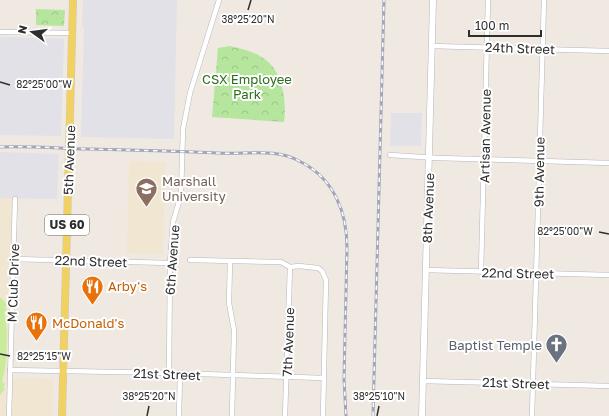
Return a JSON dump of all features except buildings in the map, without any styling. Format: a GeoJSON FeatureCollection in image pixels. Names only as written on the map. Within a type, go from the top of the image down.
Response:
{"type":"FeatureCollection","features":[{"type":"Feature","properties":{"kind":"main road","name":"5th Avenue"},"geometry":{"type":"LineString","coordinates":[[62,416],[73,0]]}},
{"type":"Feature","properties":{"kind":"main road","name":"8th Avenue"},"geometry":{"type":"LineString","coordinates":[[422,416],[433,0]]}},
{"type":"Feature","properties":{"kind":"street","name":"6th Avenue"},"geometry":{"type":"LineString","coordinates":[[169,373],[170,263],[173,222],[181,195],[183,129],[188,102],[219,0]]}},
{"type":"Feature","properties":{"kind":"street","name":"Artisan Avenue"},"geometry":{"type":"LineString","coordinates":[[481,272],[488,0]]}},
{"type":"Feature","properties":{"kind":"street","name":"9th Avenue"},"geometry":{"type":"LineString","coordinates":[[532,416],[544,0]]}},
{"type":"Feature","properties":{"kind":"street"},"geometry":{"type":"LineString","coordinates":[[0,32],[72,34]]}},
{"type":"Feature","properties":{"kind":"street","name":"24th Street"},"geometry":{"type":"LineString","coordinates":[[432,46],[609,50]]}},
{"type":"Feature","properties":{"kind":"street"},"geometry":{"type":"LineString","coordinates":[[390,156],[609,163]]}},
{"type":"Feature","properties":{"kind":"street","name":"M Club Drive"},"geometry":{"type":"LineString","coordinates":[[9,416],[15,199]]}},
{"type":"Feature","properties":{"kind":"street","name":"22nd Street"},"geometry":{"type":"LineString","coordinates":[[13,260],[170,263]]}},
{"type":"Feature","properties":{"kind":"street"},"geometry":{"type":"LineString","coordinates":[[190,260],[281,262],[290,267],[315,267],[322,271],[326,280],[323,416]]}},
{"type":"Feature","properties":{"kind":"street"},"geometry":{"type":"LineString","coordinates":[[230,261],[229,303],[234,330],[232,416]]}},
{"type":"Feature","properties":{"kind":"street","name":"7th Avenue"},"geometry":{"type":"LineString","coordinates":[[286,416],[290,267]]}},
{"type":"Feature","properties":{"kind":"street","name":"22nd Street"},"geometry":{"type":"LineString","coordinates":[[426,270],[609,275]]}},
{"type":"Feature","properties":{"kind":"street","name":"21st Street"},"geometry":{"type":"LineString","coordinates":[[10,370],[323,378]]}},
{"type":"Feature","properties":{"kind":"street"},"geometry":{"type":"LineString","coordinates":[[179,416],[180,374]]}},
{"type":"Feature","properties":{"kind":"street","name":"21st Street"},"geometry":{"type":"LineString","coordinates":[[423,381],[609,386]]}},
{"type":"Feature","properties":{"kind":"shaded area"},"geometry":{"type":"Polygon","coordinates":[[[83,0],[177,0],[174,139],[81,137],[84,27],[82,26],[83,0]]]}},
{"type":"Feature","properties":{"kind":"shaded area"},"geometry":{"type":"Polygon","coordinates":[[[0,37],[64,39],[61,136],[0,135],[0,37]]]}},
{"type":"Feature","properties":{"kind":"shaded area"},"geometry":{"type":"Polygon","coordinates":[[[391,113],[422,113],[421,146],[390,146],[391,113]]]}},
{"type":"Feature","properties":{"kind":"shaded area"},"geometry":{"type":"Polygon","coordinates":[[[0,152],[59,154],[57,199],[0,198],[0,152]]]}},
{"type":"Feature","properties":{"kind":"shaded area","name":"Marshall University"},"geometry":{"type":"Polygon","coordinates":[[[129,161],[165,162],[163,254],[127,253],[129,161]]]}},
{"type":"Feature","properties":{"kind":"shaded area"},"geometry":{"type":"Polygon","coordinates":[[[0,198],[13,198],[7,416],[0,416],[0,198]]]}},
{"type":"Feature","properties":{"kind":"shaded area"},"geometry":{"type":"Polygon","coordinates":[[[13,378],[53,379],[52,416],[12,416],[13,378]]]}},
{"type":"Feature","properties":{"kind":"green space"},"geometry":{"type":"Polygon","coordinates":[[[36,9],[65,10],[64,26],[36,25],[36,9]]]}},
{"type":"Feature","properties":{"kind":"green space","name":"CSX Employee Park"},"geometry":{"type":"Polygon","coordinates":[[[230,46],[259,55],[267,61],[277,73],[283,89],[285,106],[284,122],[212,117],[218,48],[230,46]]]}},
{"type":"Feature","properties":{"kind":"green space"},"geometry":{"type":"Polygon","coordinates":[[[0,297],[8,305],[5,307],[7,310],[4,312],[6,318],[7,347],[2,382],[5,384],[3,387],[5,389],[0,395],[0,297]]]}},
{"type":"Feature","properties":{"kind":"railway"},"geometry":{"type":"LineString","coordinates":[[373,416],[384,0]]}},
{"type":"Feature","properties":{"kind":"railway"},"geometry":{"type":"LineString","coordinates":[[0,147],[271,153],[291,157],[312,169],[330,187],[336,198],[341,209],[346,235],[344,379],[346,416]]}},
{"type":"Feature","properties":{"kind":"place","name":"Marshall University"},"geometry":{"type":"Point","coordinates":[146,208]}},
{"type":"Feature","properties":{"kind":"place","name":"Arby's"},"geometry":{"type":"Point","coordinates":[93,306]}},
{"type":"Feature","properties":{"kind":"place","name":"McDonald's"},"geometry":{"type":"Point","coordinates":[37,342]}},
{"type":"Feature","properties":{"kind":"place","name":"Baptist Temple"},"geometry":{"type":"Point","coordinates":[557,364]}}]}
